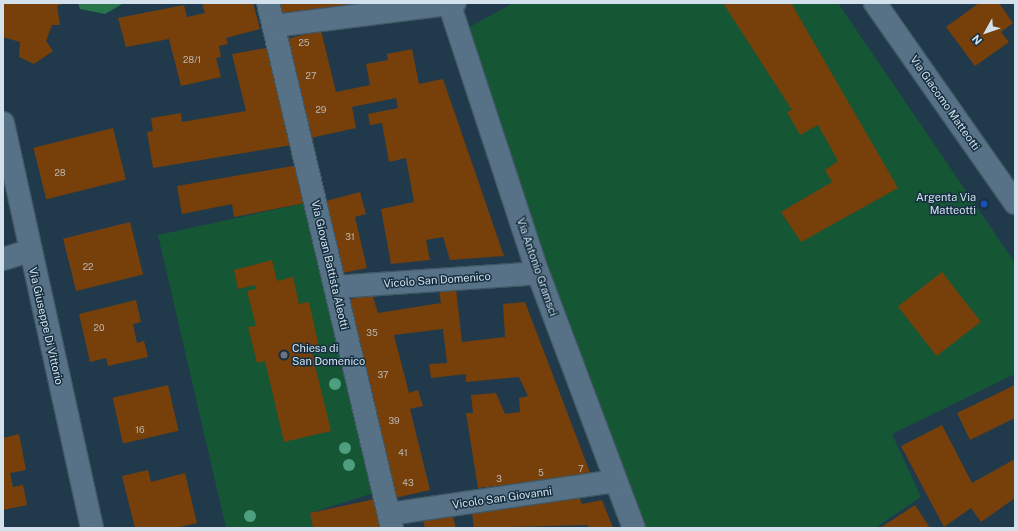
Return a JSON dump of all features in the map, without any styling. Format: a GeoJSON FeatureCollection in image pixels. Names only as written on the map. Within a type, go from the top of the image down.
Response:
{"type":"FeatureCollection","features":[{"type":"Feature","properties":{"kind":"street","name":"Via Giovan Battista Aleotti"},"geometry":{"type":"LineString","coordinates":[[268,3],[391,521]]}},
{"type":"Feature","properties":{"kind":"street","name":"Via Giacomo Matteotti"},"geometry":{"type":"LineString","coordinates":[[875,3],[1015,203]]}},
{"type":"Feature","properties":{"kind":"street"},"geometry":{"type":"LineString","coordinates":[[274,26],[451,4]]}},
{"type":"Feature","properties":{"kind":"street","name":"Via Antonio Gramsci"},"geometry":{"type":"LineString","coordinates":[[451,4],[538,273],[634,528]]}},
{"type":"Feature","properties":{"kind":"street","name":"Via Giuseppe Di Vittorio"},"geometry":{"type":"LineString","coordinates":[[3,123],[29,251],[92,528]]}},
{"type":"Feature","properties":{"kind":"street"},"geometry":{"type":"LineString","coordinates":[[3,260],[29,251]]}},
{"type":"Feature","properties":{"kind":"street","name":"Vicolo San Domenico"},"geometry":{"type":"LineString","coordinates":[[335,287],[538,273]]}},
{"type":"Feature","properties":{"kind":"street","name":"Vicolo San Giovanni"},"geometry":{"type":"LineString","coordinates":[[391,521],[616,481]]}},
{"type":"Feature","properties":{"kind":"green space"},"geometry":{"type":"Polygon","coordinates":[[[78,3],[124,3],[105,14],[80,9],[78,3]]]}},
{"type":"Feature","properties":{"kind":"green space"},"geometry":{"type":"Polygon","coordinates":[[[513,3],[838,3],[1015,263],[1015,374],[892,434],[921,497],[875,528],[642,528],[547,272],[466,29],[513,3]]]}},
{"type":"Feature","properties":{"kind":"green space"},"geometry":{"type":"Polygon","coordinates":[[[305,203],[383,490],[310,513],[313,528],[226,528],[158,235],[305,203]]]}},
{"type":"Feature","properties":{"kind":"building"},"geometry":{"type":"Polygon","coordinates":[[[3,3],[64,3],[57,6],[60,25],[52,25],[46,41],[53,51],[34,64],[19,57],[20,42],[3,37],[3,3]]]}},
{"type":"Feature","properties":{"kind":"building"},"geometry":{"type":"Polygon","coordinates":[[[202,3],[253,3],[260,29],[226,38],[228,44],[219,46],[221,57],[216,58],[221,77],[181,86],[169,39],[126,47],[118,18],[184,5],[187,17],[205,13],[202,3]]]}},
{"type":"Feature","properties":{"kind":"building"},"geometry":{"type":"Polygon","coordinates":[[[276,3],[365,3],[365,4],[279,13],[276,3]]]}},
{"type":"Feature","properties":{"kind":"building"},"geometry":{"type":"Polygon","coordinates":[[[723,3],[791,3],[898,188],[801,242],[781,212],[832,182],[825,170],[838,161],[818,125],[800,135],[787,112],[792,110],[723,3]]]}},
{"type":"Feature","properties":{"kind":"building"},"geometry":{"type":"Polygon","coordinates":[[[979,3],[999,3],[1013,23],[1001,32],[1009,42],[975,66],[946,27],[979,3]]]}},
{"type":"Feature","properties":{"kind":"building"},"geometry":{"type":"Polygon","coordinates":[[[321,30],[336,92],[370,85],[366,64],[388,60],[387,54],[412,49],[419,84],[443,79],[504,256],[450,260],[443,237],[426,240],[430,260],[391,264],[381,209],[414,202],[406,158],[389,162],[382,123],[370,125],[368,114],[398,108],[396,98],[352,107],[356,128],[310,138],[287,39],[321,30]]]}},
{"type":"Feature","properties":{"kind":"building"},"geometry":{"type":"Polygon","coordinates":[[[266,48],[292,145],[153,168],[147,132],[153,131],[151,118],[181,113],[182,122],[246,111],[232,54],[266,48]]]}},
{"type":"Feature","properties":{"kind":"building"},"geometry":{"type":"Polygon","coordinates":[[[113,128],[126,179],[46,199],[33,148],[113,128]]]}},
{"type":"Feature","properties":{"kind":"building"},"geometry":{"type":"Polygon","coordinates":[[[298,165],[305,203],[234,217],[232,204],[182,214],[177,186],[298,165]]]}},
{"type":"Feature","properties":{"kind":"building"},"geometry":{"type":"Polygon","coordinates":[[[360,192],[366,214],[355,217],[367,268],[343,273],[326,201],[360,192]]]}},
{"type":"Feature","properties":{"kind":"building"},"geometry":{"type":"Polygon","coordinates":[[[130,222],[143,274],[76,291],[63,239],[130,222]]]}},
{"type":"Feature","properties":{"kind":"building","name":"Chiesa di San Domenico"},"geometry":{"type":"Polygon","coordinates":[[[272,260],[277,281],[293,277],[299,304],[309,302],[319,347],[311,349],[331,431],[284,442],[265,361],[257,363],[248,327],[256,326],[247,291],[256,289],[255,285],[238,289],[234,270],[272,260]]]}},
{"type":"Feature","properties":{"kind":"building"},"geometry":{"type":"Polygon","coordinates":[[[942,272],[981,322],[937,356],[898,306],[942,272]]]}},
{"type":"Feature","properties":{"kind":"building"},"geometry":{"type":"Polygon","coordinates":[[[456,289],[462,342],[505,337],[503,304],[525,302],[591,475],[478,488],[466,413],[473,413],[471,395],[496,393],[505,414],[520,412],[519,398],[528,396],[519,377],[466,382],[466,374],[431,378],[429,364],[447,363],[443,329],[394,335],[409,393],[418,390],[423,406],[410,409],[430,490],[395,498],[347,300],[372,294],[378,313],[441,303],[439,291],[456,289]]]}},
{"type":"Feature","properties":{"kind":"building"},"geometry":{"type":"Polygon","coordinates":[[[136,300],[141,322],[133,324],[137,343],[144,341],[148,357],[108,366],[106,358],[90,362],[79,314],[136,300]]]}},
{"type":"Feature","properties":{"kind":"building"},"geometry":{"type":"Polygon","coordinates":[[[168,385],[179,431],[123,444],[112,398],[168,385]]]}},
{"type":"Feature","properties":{"kind":"building"},"geometry":{"type":"Polygon","coordinates":[[[1015,385],[1015,418],[970,440],[957,413],[1015,385]]]}},
{"type":"Feature","properties":{"kind":"building"},"geometry":{"type":"Polygon","coordinates":[[[942,425],[972,483],[1015,459],[1015,498],[981,522],[971,508],[944,527],[901,446],[942,425]]]}},
{"type":"Feature","properties":{"kind":"building"},"geometry":{"type":"Polygon","coordinates":[[[19,434],[26,470],[10,473],[13,487],[23,485],[27,505],[3,510],[3,438],[19,434]]]}},
{"type":"Feature","properties":{"kind":"building"},"geometry":{"type":"Polygon","coordinates":[[[148,470],[151,482],[185,473],[197,523],[175,528],[135,528],[122,476],[148,470]]]}},
{"type":"Feature","properties":{"kind":"building"},"geometry":{"type":"Polygon","coordinates":[[[579,497],[582,504],[602,500],[613,528],[589,528],[588,525],[474,528],[472,513],[579,497]]]}},
{"type":"Feature","properties":{"kind":"building"},"geometry":{"type":"Polygon","coordinates":[[[375,499],[381,528],[313,528],[310,513],[375,499]]]}},
{"type":"Feature","properties":{"kind":"building"},"geometry":{"type":"Polygon","coordinates":[[[915,505],[930,528],[880,528],[915,505]]]}},
{"type":"Feature","properties":{"kind":"building"},"geometry":{"type":"Polygon","coordinates":[[[451,510],[456,528],[425,528],[422,517],[451,510]]]}},
{"type":"Feature","properties":{"kind":"place","name":"Argenta Via Matteotti"},"geometry":{"type":"Point","coordinates":[984,204]}},
{"type":"Feature","properties":{"kind":"place","name":"Chiesa di San Domenico"},"geometry":{"type":"Point","coordinates":[284,355]}}]}
